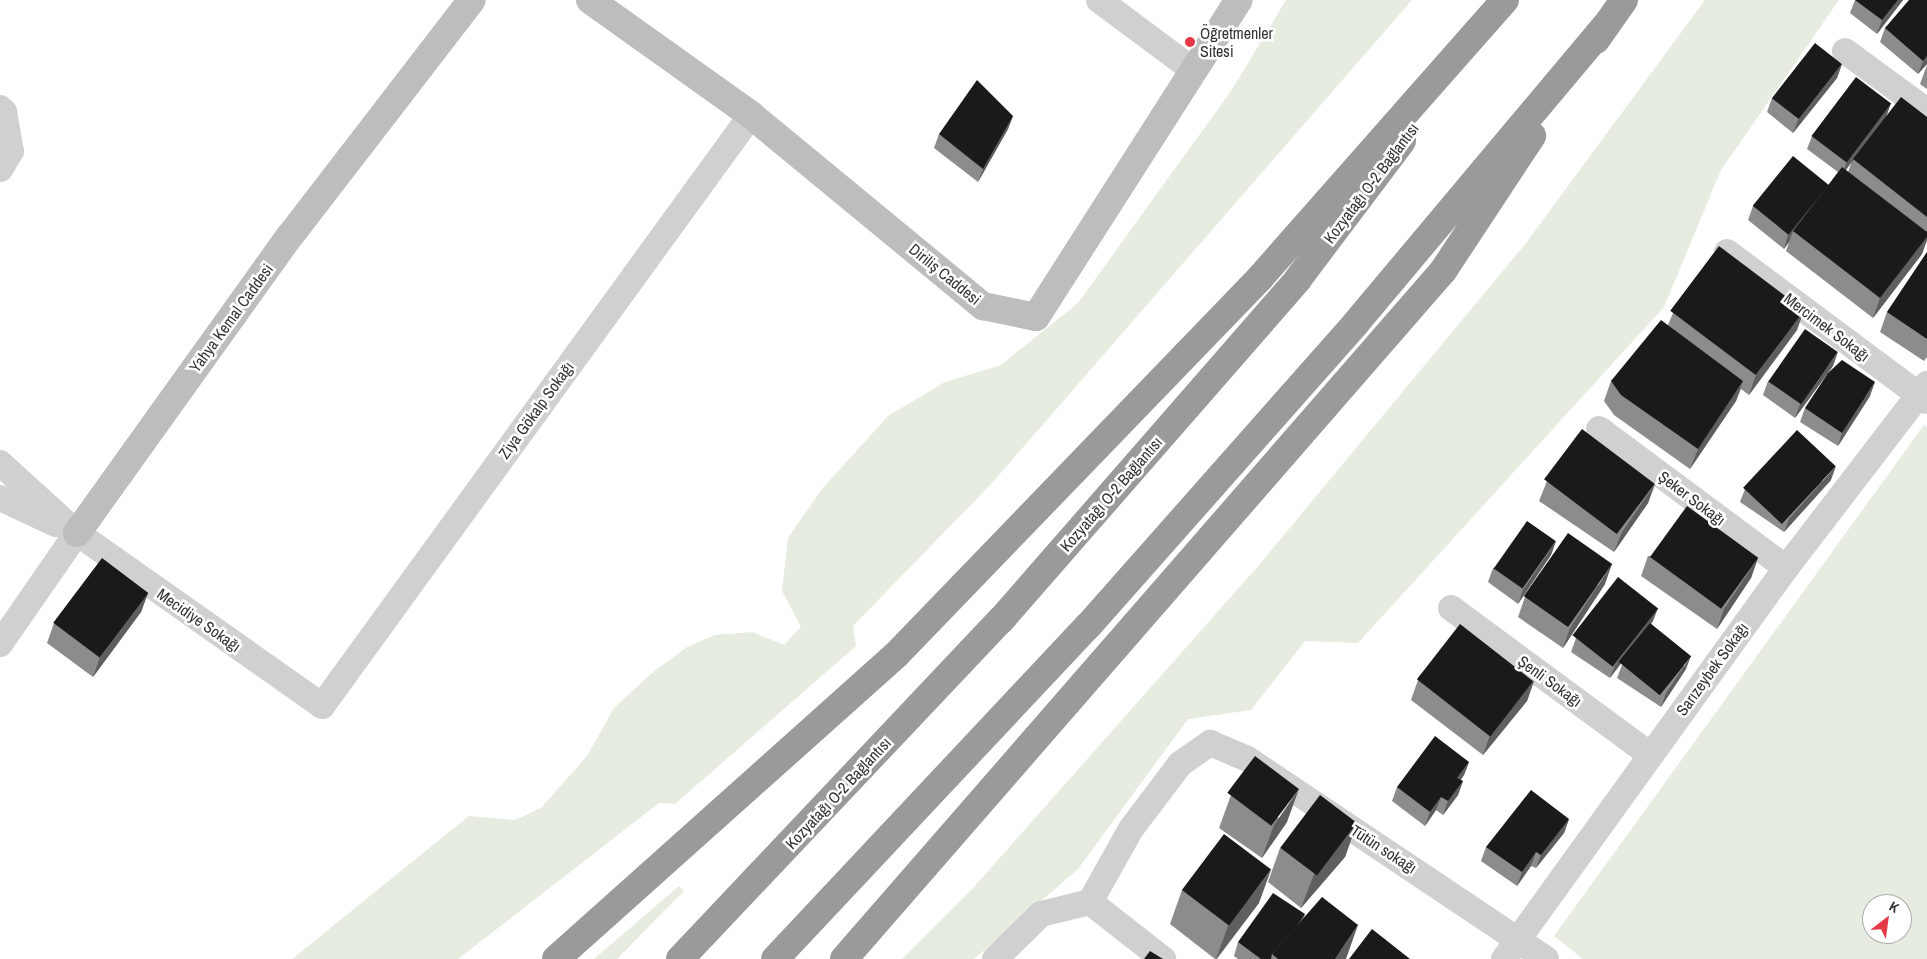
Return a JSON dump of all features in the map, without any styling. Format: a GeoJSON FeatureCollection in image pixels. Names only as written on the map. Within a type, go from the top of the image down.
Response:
{"type":"FeatureCollection","features":[{"type":"Feature","properties":{"kind":"highway"},"geometry":{"type":"LineString","coordinates":[[556,959],[896,655],[1259,279],[1505,0]]}},
{"type":"Feature","properties":{"kind":"highway","name":"Kozyatağı O-2 Bağlantısı"},"geometry":{"type":"LineString","coordinates":[[680,959],[1001,620],[1298,278],[1509,0]]}},
{"type":"Feature","properties":{"kind":"highway"},"geometry":{"type":"LineString","coordinates":[[844,959],[1443,271],[1624,0]]}},
{"type":"Feature","properties":{"kind":"highway"},"geometry":{"type":"LineString","coordinates":[[775,959],[1088,625],[1298,390],[1606,25]]}},
{"type":"Feature","properties":{"kind":"street","name":"Yahya Kemal Caddesi"},"geometry":{"type":"LineString","coordinates":[[0,644],[77,533],[290,236],[472,0]]}},
{"type":"Feature","properties":{"kind":"street","name":"Diriliş Caddesi"},"geometry":{"type":"LineString","coordinates":[[590,0],[751,114],[983,306],[1036,317],[1239,0]]}},
{"type":"Feature","properties":{"kind":"street"},"geometry":{"type":"LineString","coordinates":[[1100,0],[1193,70]]}},
{"type":"Feature","properties":{"kind":"street"},"geometry":{"type":"LineString","coordinates":[[1845,51],[1927,111]]}},
{"type":"Feature","properties":{"kind":"street"},"geometry":{"type":"LineString","coordinates":[[0,108],[4,112],[11,151],[0,169]]}},
{"type":"Feature","properties":{"kind":"street","name":"Ziya Gökalp Sokağı"},"geometry":{"type":"LineString","coordinates":[[322,706],[751,114]]}},
{"type":"Feature","properties":{"kind":"street","name":"Mercimek Sokağı"},"geometry":{"type":"LineString","coordinates":[[1727,252],[1924,393]]}},
{"type":"Feature","properties":{"kind":"street","name":"Sarızeybek Sokağı"},"geometry":{"type":"LineString","coordinates":[[1511,949],[1649,754],[1786,568],[1924,393]]}},
{"type":"Feature","properties":{"kind":"street","name":"Şeker Sokağı"},"geometry":{"type":"LineString","coordinates":[[1599,429],[1786,568]]}},
{"type":"Feature","properties":{"kind":"street"},"geometry":{"type":"LineString","coordinates":[[0,463],[77,533]]}},
{"type":"Feature","properties":{"kind":"street"},"geometry":{"type":"LineString","coordinates":[[0,498],[77,533]]}},
{"type":"Feature","properties":{"kind":"street","name":"Mecidiye Sokağı"},"geometry":{"type":"LineString","coordinates":[[77,533],[322,706]]}},
{"type":"Feature","properties":{"kind":"street","name":"Şenli Sokağı"},"geometry":{"type":"LineString","coordinates":[[1451,608],[1649,754]]}},
{"type":"Feature","properties":{"kind":"street","name":"Tütün sokağı"},"geometry":{"type":"LineString","coordinates":[[1090,902],[1132,829],[1180,764],[1210,743],[1246,758],[1511,949],[1546,959]]}},
{"type":"Feature","properties":{"kind":"street"},"geometry":{"type":"LineString","coordinates":[[995,959],[1041,914],[1090,902],[1163,959]]}},
{"type":"Feature","properties":{"kind":"shaded area"},"geometry":{"type":"Polygon","coordinates":[[[1286,0],[1412,0],[992,483],[853,626],[856,646],[675,804],[659,803],[458,959],[292,959],[469,816],[515,820],[541,808],[587,756],[614,708],[652,673],[687,647],[715,635],[752,632],[784,645],[801,627],[782,591],[788,538],[822,489],[888,416],[945,382],[1001,365],[1078,303],[1231,91],[1286,0]]]}},
{"type":"Feature","properties":{"kind":"shaded area"},"geometry":{"type":"Polygon","coordinates":[[[1705,0],[1839,0],[1721,170],[1664,307],[1358,643],[1305,641],[1251,710],[1188,719],[1078,869],[974,959],[902,959],[974,887],[1259,565],[1526,243],[1705,0]]]}},
{"type":"Feature","properties":{"kind":"shaded area"},"geometry":{"type":"Polygon","coordinates":[[[1924,425],[1927,427],[1927,959],[1583,959],[1554,936],[1924,425]]]}},
{"type":"Feature","properties":{"kind":"shaded area"},"geometry":{"type":"Polygon","coordinates":[[[679,886],[684,891],[617,959],[594,959],[679,886]]]}},
{"type":"Feature","properties":{"kind":"building"},"geometry":{"type":"Polygon","coordinates":[[[1855,0],[1898,0],[1882,20],[1855,0]]]}},
{"type":"Feature","properties":{"kind":"building"},"geometry":{"type":"Polygon","coordinates":[[[1909,0],[1927,0],[1927,56],[1923,61],[1885,28],[1909,0]]]}},
{"type":"Feature","properties":{"kind":"building"},"geometry":{"type":"Polygon","coordinates":[[[1815,43],[1842,64],[1799,119],[1772,98],[1815,43]]]}},
{"type":"Feature","properties":{"kind":"building"},"geometry":{"type":"Polygon","coordinates":[[[1856,77],[1891,103],[1847,163],[1811,136],[1856,77]]]}},
{"type":"Feature","properties":{"kind":"building"},"geometry":{"type":"Polygon","coordinates":[[[977,80],[1013,116],[983,169],[939,134],[977,80]]]}},
{"type":"Feature","properties":{"kind":"building"},"geometry":{"type":"Polygon","coordinates":[[[1901,97],[1927,117],[1927,217],[1853,159],[1901,97]]]}},
{"type":"Feature","properties":{"kind":"building"},"geometry":{"type":"Polygon","coordinates":[[[1793,156],[1829,185],[1788,235],[1753,206],[1793,156]]]}},
{"type":"Feature","properties":{"kind":"building"},"geometry":{"type":"Polygon","coordinates":[[[1842,167],[1927,232],[1927,237],[1880,298],[1793,231],[1842,167]]]}},
{"type":"Feature","properties":{"kind":"building"},"geometry":{"type":"Polygon","coordinates":[[[1719,246],[1804,310],[1756,375],[1670,311],[1719,246]]]}},
{"type":"Feature","properties":{"kind":"building"},"geometry":{"type":"Polygon","coordinates":[[[1927,252],[1927,339],[1887,312],[1927,252]]]}},
{"type":"Feature","properties":{"kind":"building"},"geometry":{"type":"Polygon","coordinates":[[[1661,320],[1743,381],[1698,449],[1621,395],[1611,381],[1661,320]]]}},
{"type":"Feature","properties":{"kind":"building"},"geometry":{"type":"Polygon","coordinates":[[[1805,329],[1838,352],[1801,404],[1768,381],[1805,329]]]}},
{"type":"Feature","properties":{"kind":"building"},"geometry":{"type":"Polygon","coordinates":[[[1842,360],[1875,382],[1842,433],[1805,408],[1828,373],[1842,360]]]}},
{"type":"Feature","properties":{"kind":"building"},"geometry":{"type":"Polygon","coordinates":[[[1582,429],[1655,484],[1617,534],[1544,479],[1582,429]]]}},
{"type":"Feature","properties":{"kind":"building"},"geometry":{"type":"Polygon","coordinates":[[[1797,430],[1836,466],[1782,524],[1743,488],[1797,430]]]}},
{"type":"Feature","properties":{"kind":"building"},"geometry":{"type":"Polygon","coordinates":[[[1687,506],[1758,558],[1721,609],[1650,557],[1687,506]]]}},
{"type":"Feature","properties":{"kind":"building"},"geometry":{"type":"Polygon","coordinates":[[[1527,521],[1556,541],[1522,589],[1494,569],[1527,521]]]}},
{"type":"Feature","properties":{"kind":"building"},"geometry":{"type":"Polygon","coordinates":[[[1568,533],[1612,564],[1568,627],[1524,596],[1568,533]]]}},
{"type":"Feature","properties":{"kind":"building"},"geometry":{"type":"Polygon","coordinates":[[[102,558],[148,593],[100,658],[53,623],[102,558]]]}},
{"type":"Feature","properties":{"kind":"building"},"geometry":{"type":"Polygon","coordinates":[[[1618,577],[1658,608],[1613,667],[1572,635],[1618,577]]]}},
{"type":"Feature","properties":{"kind":"building"},"geometry":{"type":"Polygon","coordinates":[[[1650,623],[1691,656],[1660,695],[1619,662],[1650,623]]]}},
{"type":"Feature","properties":{"kind":"building"},"geometry":{"type":"Polygon","coordinates":[[[1460,624],[1533,681],[1490,736],[1417,679],[1460,624]]]}},
{"type":"Feature","properties":{"kind":"building"},"geometry":{"type":"Polygon","coordinates":[[[1435,736],[1469,762],[1457,778],[1463,781],[1448,801],[1441,797],[1430,812],[1397,787],[1435,736]]]}},
{"type":"Feature","properties":{"kind":"building"},"geometry":{"type":"Polygon","coordinates":[[[1255,756],[1299,789],[1271,826],[1227,793],[1255,756]]]}},
{"type":"Feature","properties":{"kind":"building"},"geometry":{"type":"Polygon","coordinates":[[[1531,790],[1569,819],[1541,855],[1536,852],[1522,872],[1486,847],[1531,790]]]}},
{"type":"Feature","properties":{"kind":"building"},"geometry":{"type":"Polygon","coordinates":[[[1320,795],[1357,823],[1317,875],[1280,848],[1320,795]]]}},
{"type":"Feature","properties":{"kind":"building"},"geometry":{"type":"Polygon","coordinates":[[[1224,834],[1271,870],[1229,925],[1182,890],[1224,834]]]}},
{"type":"Feature","properties":{"kind":"building"},"geometry":{"type":"Polygon","coordinates":[[[1273,893],[1305,914],[1272,954],[1271,959],[1261,959],[1238,942],[1273,893]]]}},
{"type":"Feature","properties":{"kind":"building"},"geometry":{"type":"Polygon","coordinates":[[[1322,897],[1358,925],[1335,959],[1278,959],[1272,954],[1322,897]]]}},
{"type":"Feature","properties":{"kind":"building"},"geometry":{"type":"Polygon","coordinates":[[[1372,929],[1410,959],[1349,959],[1372,929]]]}},
{"type":"Feature","properties":{"kind":"building"},"geometry":{"type":"Polygon","coordinates":[[[1150,951],[1163,959],[1144,959],[1150,951]]]}},
{"type":"Feature","properties":{"kind":"place","name":"Öğretmenler Sitesi"},"geometry":{"type":"Point","coordinates":[1190,42]}}]}
